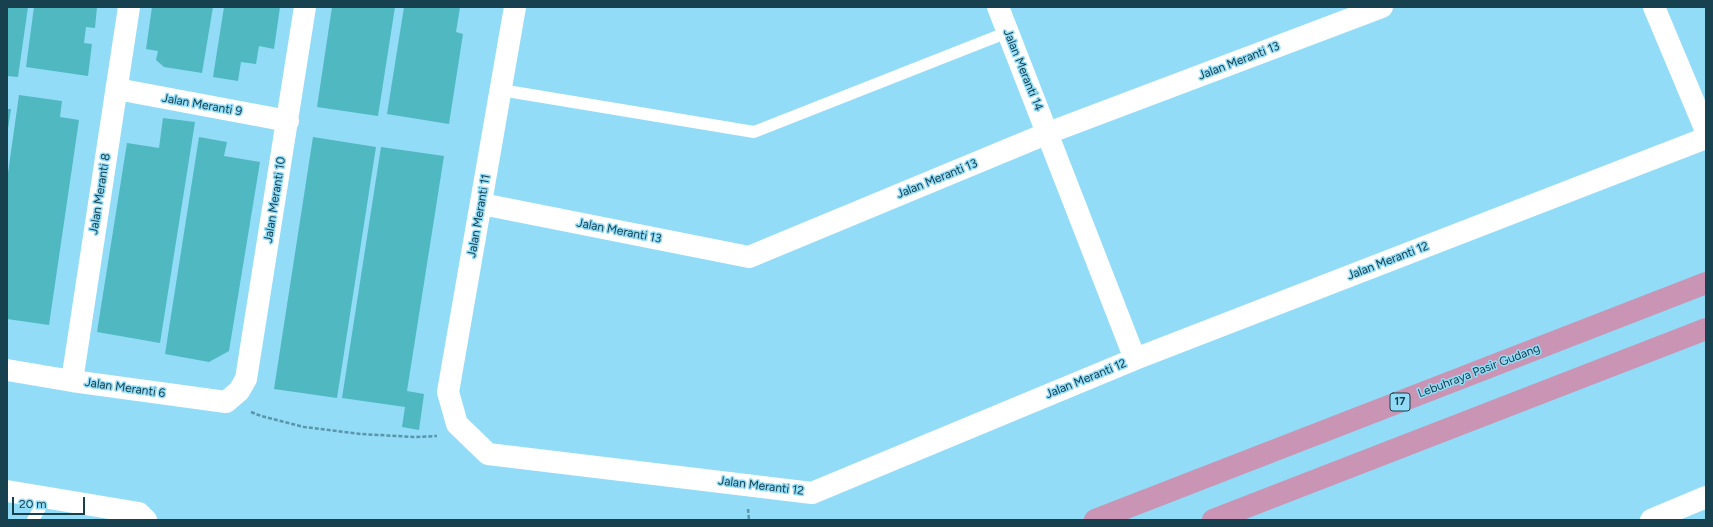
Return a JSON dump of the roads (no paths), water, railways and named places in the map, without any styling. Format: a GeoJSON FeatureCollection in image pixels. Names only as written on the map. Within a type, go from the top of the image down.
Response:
{"type":"FeatureCollection","features":[{"type":"Feature","properties":{"kind":"highway","name":"Lebuhraya Pasir Gudang"},"geometry":{"type":"LineString","coordinates":[[1095,520],[1706,283]]}},
{"type":"Feature","properties":{"kind":"highway"},"geometry":{"type":"LineString","coordinates":[[1213,520],[1706,329]]}},
{"type":"Feature","properties":{"kind":"street","name":"Jalan Meranti 8"},"geometry":{"type":"LineString","coordinates":[[72,381],[129,7]]}},
{"type":"Feature","properties":{"kind":"street","name":"Jalan Meranti 10"},"geometry":{"type":"LineString","coordinates":[[232,396],[246,379],[305,7]]}},
{"type":"Feature","properties":{"kind":"street","name":"Jalan Meranti 11"},"geometry":{"type":"LineString","coordinates":[[462,428],[448,392],[482,204],[515,7]]}},
{"type":"Feature","properties":{"kind":"street","name":"Jalan Meranti 14"},"geometry":{"type":"LineString","coordinates":[[998,7],[1135,359]]}},
{"type":"Feature","properties":{"kind":"street","name":"Jalan Meranti 13"},"geometry":{"type":"LineString","coordinates":[[482,204],[749,257],[1048,133],[1382,7]]}},
{"type":"Feature","properties":{"kind":"street"},"geometry":{"type":"LineString","coordinates":[[1654,7],[1706,131]]}},
{"type":"Feature","properties":{"kind":"street","name":"Jalan Meranti 9"},"geometry":{"type":"LineString","coordinates":[[117,89],[288,121]]}},
{"type":"Feature","properties":{"kind":"street","name":"Jalan Meranti 12"},"geometry":{"type":"LineString","coordinates":[[462,428],[488,454],[812,493],[1135,359],[1706,138]]}},
{"type":"Feature","properties":{"kind":"street","name":"Jalan Meranti 6"},"geometry":{"type":"LineString","coordinates":[[7,370],[72,381],[232,396]]}},
{"type":"Feature","properties":{"kind":"street"},"geometry":{"type":"LineString","coordinates":[[7,491],[143,516]]}},
{"type":"Feature","properties":{"kind":"street"},"geometry":{"type":"LineString","coordinates":[[1651,520],[1706,497]]}},
{"type":"Feature","properties":{"kind":"lane"},"geometry":{"type":"LineString","coordinates":[[501,90],[754,132],[1008,32]]}},
{"type":"Feature","properties":{"kind":"lane"},"geometry":{"type":"LineString","coordinates":[[33,520],[46,497]]}}]}
